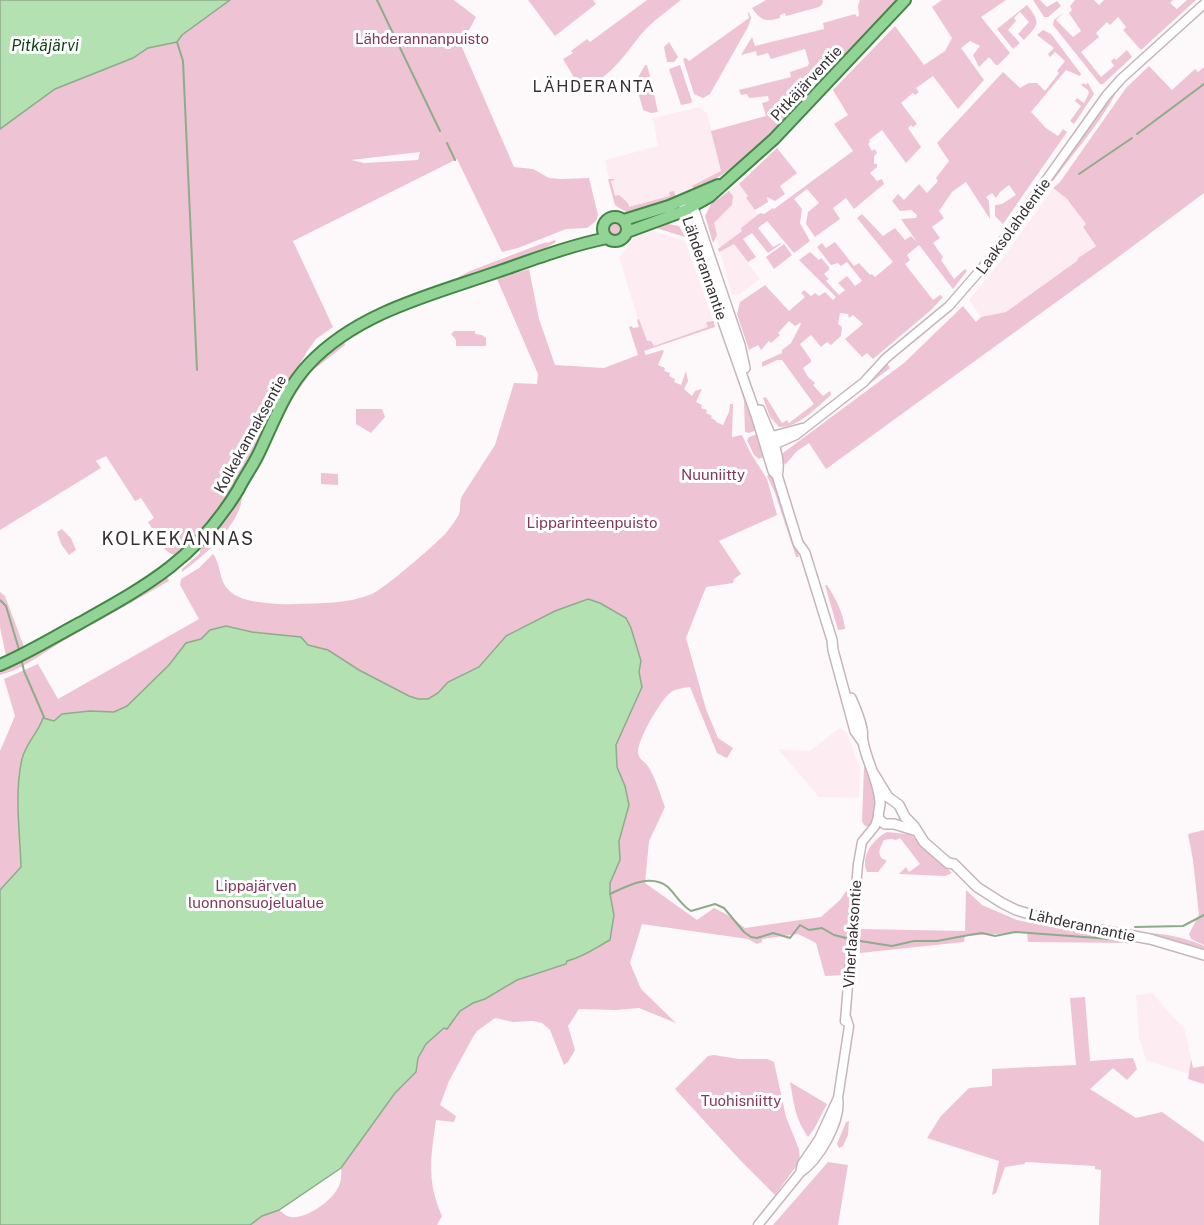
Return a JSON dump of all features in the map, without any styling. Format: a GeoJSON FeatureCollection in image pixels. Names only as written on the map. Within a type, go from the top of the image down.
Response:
{"type":"FeatureCollection","features":[{"type":"Feature","properties":{"kind":"main road","name":"Pitkäjärventie"},"geometry":{"type":"LineString","coordinates":[[687,206],[709,197],[774,139],[905,0]]}},
{"type":"Feature","properties":{"kind":"main road"},"geometry":{"type":"LineString","coordinates":[[624,220],[687,206]]}},
{"type":"Feature","properties":{"kind":"main road"},"geometry":{"type":"LineString","coordinates":[[627,232],[624,220],[619,217],[612,217],[605,222],[605,233],[613,241],[619,241],[627,232],[687,206]]}},
{"type":"Feature","properties":{"kind":"main road","name":"Lähderannantie"},"geometry":{"type":"LineString","coordinates":[[687,206],[779,468],[777,475],[798,543],[799,555],[825,637],[833,650],[845,690],[851,698],[861,726],[862,741],[880,804]]}},
{"type":"Feature","properties":{"kind":"main road","name":"Kolkekannaksentie"},"geometry":{"type":"LineString","coordinates":[[0,665],[36,648],[144,586],[178,562],[197,544],[219,518],[236,492],[293,385],[306,366],[318,354],[362,324],[390,310],[605,233]]}},
{"type":"Feature","properties":{"kind":"main road","name":"Lähderannantie"},"geometry":{"type":"LineString","coordinates":[[873,774],[891,800]]}},
{"type":"Feature","properties":{"kind":"main road"},"geometry":{"type":"LineString","coordinates":[[891,800],[897,803],[901,810]]}},
{"type":"Feature","properties":{"kind":"main road"},"geometry":{"type":"LineString","coordinates":[[880,804],[877,810],[881,822],[917,831]]}},
{"type":"Feature","properties":{"kind":"main road","name":"Lähderannantie"},"geometry":{"type":"LineString","coordinates":[[901,810],[924,842],[948,863],[955,874],[967,879],[995,899],[1032,915],[1150,939],[1204,955]]}},
{"type":"Feature","properties":{"kind":"street","name":"Laaksolahdentie"},"geometry":{"type":"LineString","coordinates":[[769,442],[796,435],[864,382],[889,356],[949,306],[990,260],[1120,79],[1204,4]]}},
{"type":"Feature","properties":{"kind":"street"},"geometry":{"type":"LineString","coordinates":[[880,804],[891,800]]}},
{"type":"Feature","properties":{"kind":"street"},"geometry":{"type":"LineString","coordinates":[[860,852],[878,829],[900,819],[901,810]]}},
{"type":"Feature","properties":{"kind":"street","name":"Viherlaaksontie"},"geometry":{"type":"LineString","coordinates":[[758,1225],[800,1173],[802,1164],[819,1139],[838,1098],[845,1041],[843,1035],[860,852],[862,842],[875,826],[878,816]]}},
{"type":"Feature","properties":{"kind":"shaded area"},"geometry":{"type":"Polygon","coordinates":[[[699,107],[707,113],[723,175],[696,192],[657,204],[620,209],[614,203],[605,160],[658,146],[653,118],[699,107]]]}},
{"type":"Feature","properties":{"kind":"shaded area"},"geometry":{"type":"Polygon","coordinates":[[[739,183],[748,196],[746,198],[759,215],[731,240],[760,279],[739,295],[732,295],[709,211],[714,203],[739,183]]]}},
{"type":"Feature","properties":{"kind":"shaded area"},"geometry":{"type":"Polygon","coordinates":[[[1053,188],[1072,204],[1086,225],[1083,228],[1096,245],[1006,312],[981,317],[969,300],[1004,257],[1053,188]]]}},
{"type":"Feature","properties":{"kind":"shaded area"},"geometry":{"type":"Polygon","coordinates":[[[653,231],[685,241],[714,327],[647,349],[619,257],[635,237],[653,231]]]}},
{"type":"Feature","properties":{"kind":"shaded area"},"geometry":{"type":"Polygon","coordinates":[[[840,728],[847,733],[860,768],[859,798],[819,797],[778,749],[809,751],[840,728]]]}},
{"type":"Feature","properties":{"kind":"shaded area"},"geometry":{"type":"Polygon","coordinates":[[[1152,993],[1185,1030],[1191,1059],[1189,1074],[1146,1060],[1139,1038],[1136,995],[1152,993]]]}},
{"type":"Feature","properties":{"kind":"green space","name":"Lähderannanpuisto"},"geometry":{"type":"Polygon","coordinates":[[[164,0],[454,0],[476,17],[461,45],[514,167],[533,169],[549,178],[589,178],[598,215],[596,221],[587,228],[566,229],[502,252],[457,159],[293,241],[333,327],[316,339],[308,350],[280,397],[233,489],[201,533],[178,554],[168,552],[148,522],[154,518],[141,498],[135,501],[106,456],[96,461],[101,468],[0,530],[0,121],[164,0]],[[420,152],[351,160],[364,163],[418,160],[420,152]]]}},
{"type":"Feature","properties":{"kind":"green space"},"geometry":{"type":"Polygon","coordinates":[[[528,0],[593,0],[596,4],[555,36],[528,0]]]}},
{"type":"Feature","properties":{"kind":"green space"},"geometry":{"type":"Polygon","coordinates":[[[647,0],[681,0],[648,27],[609,73],[589,84],[578,84],[563,59],[587,39],[590,42],[647,0]]]}},
{"type":"Feature","properties":{"kind":"green space"},"geometry":{"type":"Polygon","coordinates":[[[766,0],[823,0],[819,7],[786,16],[785,13],[780,15],[780,18],[767,20],[758,16],[752,8],[766,0]]]}},
{"type":"Feature","properties":{"kind":"green space"},"geometry":{"type":"Polygon","coordinates":[[[860,0],[899,0],[841,62],[829,69],[815,83],[786,121],[761,145],[743,160],[695,191],[692,186],[721,171],[711,131],[766,116],[762,103],[769,101],[768,96],[749,98],[747,94],[741,95],[739,90],[791,77],[790,72],[808,66],[805,49],[771,59],[768,53],[757,56],[756,51],[741,55],[752,37],[755,46],[824,29],[823,23],[855,14],[857,17],[860,0]]]}},
{"type":"Feature","properties":{"kind":"green space"},"geometry":{"type":"Polygon","coordinates":[[[942,0],[1006,0],[981,17],[1010,53],[998,65],[989,57],[979,67],[973,55],[980,46],[970,41],[961,48],[984,80],[958,109],[933,76],[916,88],[919,92],[915,95],[913,93],[901,103],[917,124],[908,128],[921,147],[906,163],[882,130],[869,140],[868,144],[872,151],[875,149],[877,153],[874,156],[874,164],[877,164],[877,167],[870,173],[877,181],[882,179],[884,184],[854,209],[846,198],[833,208],[840,219],[815,237],[806,224],[808,212],[819,203],[807,189],[794,199],[802,209],[800,223],[810,241],[794,253],[767,221],[758,228],[773,247],[781,244],[768,253],[752,233],[743,239],[756,257],[748,262],[734,244],[719,252],[718,249],[742,231],[741,228],[760,213],[764,214],[774,209],[853,151],[834,124],[848,115],[833,90],[895,26],[924,65],[945,51],[952,38],[932,7],[942,0]]]}},
{"type":"Feature","properties":{"kind":"green space"},"geometry":{"type":"Polygon","coordinates":[[[1033,0],[1040,0],[1047,7],[1057,1],[1061,6],[1048,17],[1044,17],[1033,0]]]}},
{"type":"Feature","properties":{"kind":"green space"},"geometry":{"type":"Polygon","coordinates":[[[1075,0],[1094,0],[1099,5],[1104,0],[1173,0],[1170,3],[1177,9],[1187,0],[1196,0],[1141,50],[1123,30],[1126,27],[1118,17],[1110,25],[1107,22],[1096,33],[1099,37],[1081,52],[1101,77],[1114,66],[1111,61],[1114,58],[1116,60],[1127,50],[1132,57],[1103,84],[1100,84],[1053,25],[1054,20],[1064,12],[1056,20],[1073,37],[1081,31],[1069,13],[1072,10],[1070,6],[1075,0]]]}},
{"type":"Feature","properties":{"kind":"green space"},"geometry":{"type":"Polygon","coordinates":[[[1027,5],[1035,16],[1035,27],[1024,40],[1018,34],[1029,22],[1020,12],[1008,30],[1020,43],[1013,49],[997,29],[1027,5]]]}},
{"type":"Feature","properties":{"kind":"green space"},"geometry":{"type":"Polygon","coordinates":[[[749,12],[751,18],[748,27],[710,94],[703,98],[694,94],[683,59],[686,58],[689,61],[749,18],[749,12]]]}},
{"type":"Feature","properties":{"kind":"green space"},"geometry":{"type":"Polygon","coordinates":[[[1043,30],[1051,34],[1081,74],[1080,76],[1066,70],[1031,112],[1046,128],[1058,136],[1063,129],[1067,132],[1003,224],[995,216],[995,205],[1002,204],[1016,195],[1009,185],[996,198],[992,193],[986,197],[989,201],[990,219],[966,182],[952,192],[939,211],[944,218],[932,227],[940,238],[933,243],[954,279],[965,269],[967,271],[953,289],[919,245],[907,255],[910,260],[905,264],[933,300],[940,295],[943,297],[873,359],[867,353],[862,357],[845,339],[863,324],[853,315],[849,318],[848,314],[840,313],[838,324],[842,327],[841,336],[831,345],[827,342],[821,347],[811,335],[800,344],[811,360],[803,368],[808,377],[823,396],[830,391],[831,395],[800,420],[779,427],[770,417],[763,398],[766,397],[782,423],[787,420],[789,423],[814,404],[782,360],[762,367],[762,362],[782,353],[782,350],[791,343],[801,324],[795,326],[789,321],[778,333],[780,335],[771,343],[769,341],[761,350],[758,345],[749,350],[737,314],[740,302],[765,285],[789,311],[805,297],[801,293],[804,290],[811,296],[815,293],[819,296],[825,292],[833,300],[836,297],[799,260],[810,252],[819,260],[821,258],[829,267],[824,274],[829,279],[826,281],[839,295],[845,290],[838,283],[847,276],[855,286],[862,281],[847,262],[841,266],[838,263],[831,265],[817,247],[822,243],[826,248],[835,242],[854,266],[859,263],[875,277],[893,262],[857,218],[862,214],[883,236],[895,228],[905,240],[911,236],[917,242],[901,219],[916,218],[917,215],[911,210],[900,211],[892,201],[898,194],[904,200],[919,184],[927,193],[938,181],[936,178],[949,161],[937,143],[1003,72],[1020,88],[1029,83],[1037,83],[1045,91],[1065,61],[1055,52],[1050,57],[1048,54],[1054,48],[1037,35],[1043,30]]]}},
{"type":"Feature","properties":{"kind":"green space"},"geometry":{"type":"Polygon","coordinates":[[[669,42],[678,57],[674,62],[667,62],[664,47],[669,42]]]}},
{"type":"Feature","properties":{"kind":"green space"},"geometry":{"type":"Polygon","coordinates":[[[647,65],[653,88],[636,81],[647,65]]]}},
{"type":"Feature","properties":{"kind":"green space"},"geometry":{"type":"Polygon","coordinates":[[[680,65],[692,101],[681,105],[669,69],[680,65]]]}},
{"type":"Feature","properties":{"kind":"green space"},"geometry":{"type":"Polygon","coordinates":[[[1149,66],[1172,90],[1195,69],[1198,72],[1204,67],[1204,193],[826,469],[809,443],[797,451],[785,465],[781,456],[783,453],[904,363],[963,306],[976,322],[981,317],[1006,312],[1096,246],[1083,227],[1086,224],[1067,199],[1053,188],[1060,182],[1126,88],[1149,66]]]}},
{"type":"Feature","properties":{"kind":"green space"},"geometry":{"type":"Polygon","coordinates":[[[1084,83],[1085,85],[1088,83],[1094,94],[1074,124],[1070,121],[1081,106],[1075,101],[1077,98],[1084,103],[1089,93],[1081,85],[1084,83]]]}},
{"type":"Feature","properties":{"kind":"green space"},"geometry":{"type":"Polygon","coordinates":[[[636,84],[654,94],[658,112],[651,113],[643,110],[636,84]]]}},
{"type":"Feature","properties":{"kind":"green space"},"geometry":{"type":"Polygon","coordinates":[[[1114,92],[1116,93],[1102,116],[1053,181],[1051,179],[1114,92]]]}},
{"type":"Feature","properties":{"kind":"green space"},"geometry":{"type":"Polygon","coordinates":[[[777,148],[797,173],[780,186],[785,194],[775,201],[767,197],[768,202],[755,210],[739,184],[777,148]]]}},
{"type":"Feature","properties":{"kind":"green space"},"geometry":{"type":"Polygon","coordinates":[[[608,179],[615,180],[611,181],[615,196],[619,195],[629,207],[670,196],[669,192],[674,191],[676,197],[626,212],[615,205],[608,179]]]}},
{"type":"Feature","properties":{"kind":"green space"},"geometry":{"type":"Polygon","coordinates":[[[729,191],[733,196],[732,205],[714,223],[717,235],[713,243],[705,216],[711,204],[729,191]]]}},
{"type":"Feature","properties":{"kind":"green space"},"geometry":{"type":"Polygon","coordinates":[[[615,221],[623,229],[615,237],[607,229],[615,221]]]}},
{"type":"Feature","properties":{"kind":"green space"},"geometry":{"type":"Polygon","coordinates":[[[668,224],[679,226],[685,237],[656,228],[668,224]]]}},
{"type":"Feature","properties":{"kind":"green space"},"geometry":{"type":"Polygon","coordinates":[[[555,240],[556,242],[535,254],[442,286],[470,271],[555,240]]]}},
{"type":"Feature","properties":{"kind":"green space"},"geometry":{"type":"Polygon","coordinates":[[[784,244],[792,255],[774,269],[766,257],[784,244]]]}},
{"type":"Feature","properties":{"kind":"green space","name":"Lippajärven luonnonsuojelualue"},"geometry":{"type":"Polygon","coordinates":[[[529,269],[539,319],[555,365],[604,368],[638,355],[629,327],[639,327],[637,320],[639,319],[647,341],[651,341],[654,346],[708,327],[706,322],[714,321],[715,327],[644,351],[646,355],[664,351],[658,365],[670,373],[669,376],[675,379],[674,382],[681,385],[686,371],[688,381],[684,389],[692,396],[695,391],[702,389],[696,402],[702,405],[701,408],[707,410],[706,413],[716,422],[723,425],[730,404],[733,404],[732,437],[742,435],[767,479],[777,515],[719,541],[741,574],[734,579],[733,583],[706,587],[686,638],[706,709],[718,738],[733,748],[727,758],[717,753],[690,687],[675,690],[664,699],[641,740],[638,753],[656,782],[665,807],[649,841],[645,883],[697,920],[714,908],[745,928],[821,917],[840,900],[852,883],[845,975],[825,976],[816,943],[798,934],[762,939],[762,942],[757,944],[748,939],[642,924],[630,963],[641,989],[676,1023],[639,1008],[579,1009],[568,1026],[575,1050],[564,1065],[550,1030],[542,1023],[513,1022],[495,1018],[477,1031],[449,1081],[440,1105],[456,1116],[454,1122],[436,1120],[431,1168],[434,1191],[442,1216],[437,1225],[0,1225],[21,867],[0,890],[0,751],[15,716],[4,679],[38,664],[58,699],[199,619],[180,585],[181,579],[199,568],[213,554],[224,584],[232,593],[262,603],[353,600],[372,594],[398,575],[440,539],[456,519],[460,512],[462,496],[495,445],[514,383],[537,384],[538,374],[497,279],[529,269]],[[341,1168],[279,1210],[288,1216],[297,1217],[316,1209],[336,1191],[340,1183],[341,1168]]]}},
{"type":"Feature","properties":{"kind":"green space"},"geometry":{"type":"Polygon","coordinates":[[[454,331],[475,331],[475,334],[486,338],[486,346],[456,346],[456,340],[451,334],[454,331]]]}},
{"type":"Feature","properties":{"kind":"green space"},"geometry":{"type":"Polygon","coordinates":[[[344,341],[345,345],[312,371],[290,402],[297,385],[304,376],[344,341]]]}},
{"type":"Feature","properties":{"kind":"green space"},"geometry":{"type":"Polygon","coordinates":[[[887,363],[890,368],[815,426],[814,424],[876,375],[887,363]]]}},
{"type":"Feature","properties":{"kind":"green space"},"geometry":{"type":"Polygon","coordinates":[[[738,373],[757,430],[749,433],[745,432],[744,401],[736,374],[738,373]]]}},
{"type":"Feature","properties":{"kind":"green space"},"geometry":{"type":"Polygon","coordinates":[[[356,409],[382,409],[385,417],[371,433],[356,424],[356,409]]]}},
{"type":"Feature","properties":{"kind":"green space"},"geometry":{"type":"Polygon","coordinates":[[[758,434],[767,460],[764,457],[759,459],[754,455],[747,440],[758,434]]]}},
{"type":"Feature","properties":{"kind":"green space"},"geometry":{"type":"Polygon","coordinates":[[[772,472],[799,557],[796,557],[775,493],[767,476],[772,472]]]}},
{"type":"Feature","properties":{"kind":"green space"},"geometry":{"type":"Polygon","coordinates":[[[321,473],[338,474],[338,485],[321,484],[321,473]]]}},
{"type":"Feature","properties":{"kind":"green space"},"geometry":{"type":"Polygon","coordinates":[[[242,497],[235,518],[220,539],[182,572],[182,569],[200,553],[203,545],[238,498],[242,497]]]}},
{"type":"Feature","properties":{"kind":"green space"},"geometry":{"type":"Polygon","coordinates":[[[62,529],[71,538],[76,550],[69,555],[61,544],[57,532],[62,529]]]}},
{"type":"Feature","properties":{"kind":"green space"},"geometry":{"type":"Polygon","coordinates":[[[167,577],[169,581],[26,664],[0,675],[0,670],[119,606],[167,577]]]}},
{"type":"Feature","properties":{"kind":"green space"},"geometry":{"type":"Polygon","coordinates":[[[825,585],[839,606],[845,629],[838,630],[825,585]]]}},
{"type":"Feature","properties":{"kind":"green space"},"geometry":{"type":"Polygon","coordinates":[[[0,592],[5,596],[24,647],[6,656],[0,627],[0,592]]]}},
{"type":"Feature","properties":{"kind":"green space"},"geometry":{"type":"Polygon","coordinates":[[[864,766],[875,797],[875,812],[870,828],[862,821],[864,766]]]}},
{"type":"Feature","properties":{"kind":"green space"},"geometry":{"type":"Polygon","coordinates":[[[1204,830],[1204,945],[1191,939],[1189,934],[1199,915],[1188,834],[1204,830]]]}},
{"type":"Feature","properties":{"kind":"green space"},"geometry":{"type":"Polygon","coordinates":[[[887,832],[906,834],[908,832],[952,873],[945,876],[899,874],[906,867],[909,872],[920,864],[900,838],[884,840],[879,852],[880,857],[886,862],[878,872],[867,872],[865,860],[869,849],[887,832]]]}},
{"type":"Feature","properties":{"kind":"green space"},"geometry":{"type":"Polygon","coordinates":[[[966,890],[982,905],[1017,920],[1131,943],[1028,942],[1027,932],[965,936],[964,942],[860,953],[860,929],[965,931],[966,890]]]}},
{"type":"Feature","properties":{"kind":"green space"},"geometry":{"type":"Polygon","coordinates":[[[1142,933],[1181,938],[1204,946],[1204,949],[1142,933]]]}},
{"type":"Feature","properties":{"kind":"green space"},"geometry":{"type":"Polygon","coordinates":[[[1085,997],[1090,1061],[1133,1058],[1137,1069],[1127,1080],[1113,1068],[1090,1089],[1136,1118],[1162,1112],[1204,1142],[1204,1225],[1099,1225],[1101,1170],[1095,1169],[1095,1166],[1026,1162],[1005,1167],[996,1193],[992,1195],[999,1161],[927,1138],[941,1116],[969,1088],[992,1086],[992,1069],[1076,1065],[1070,998],[1085,997]]]}},
{"type":"Feature","properties":{"kind":"green space","name":"Tuohisniitty"},"geometry":{"type":"Polygon","coordinates":[[[708,1056],[739,1059],[767,1059],[774,1062],[786,1117],[799,1149],[800,1161],[775,1195],[675,1089],[708,1056]]]}},
{"type":"Feature","properties":{"kind":"green space"},"geometry":{"type":"Polygon","coordinates":[[[1191,1059],[1193,1068],[1204,1066],[1204,1084],[1188,1079],[1191,1059]]]}},
{"type":"Feature","properties":{"kind":"green space"},"geometry":{"type":"Polygon","coordinates":[[[790,1082],[827,1104],[808,1137],[798,1117],[790,1082]]]}},
{"type":"Feature","properties":{"kind":"green space"},"geometry":{"type":"Polygon","coordinates":[[[849,1121],[848,1135],[843,1146],[839,1148],[837,1144],[846,1122],[849,1121]]]}},
{"type":"Feature","properties":{"kind":"green space"},"geometry":{"type":"Polygon","coordinates":[[[828,1162],[848,1165],[838,1225],[773,1225],[828,1162]]]}},
{"type":"Feature","properties":{"kind":"water","name":"Pitkäjärvi"},"geometry":{"type":"Polygon","coordinates":[[[0,0],[230,0],[182,35],[177,42],[148,48],[133,58],[55,89],[0,129],[0,0]]]}},
{"type":"Feature","properties":{"kind":"water","name":"Lippajärven luonnonsuojelualue"},"geometry":{"type":"Polygon","coordinates":[[[588,599],[626,618],[641,661],[639,672],[642,687],[616,745],[617,767],[625,786],[629,805],[619,841],[620,860],[610,883],[614,915],[610,940],[584,955],[567,961],[566,964],[517,980],[460,1011],[447,1029],[444,1028],[426,1044],[418,1058],[416,1072],[395,1093],[341,1168],[279,1210],[262,1216],[250,1225],[0,1225],[0,890],[21,867],[18,799],[20,772],[24,753],[43,718],[54,721],[62,714],[90,711],[114,712],[127,706],[169,665],[186,643],[201,639],[210,630],[226,626],[252,632],[301,637],[308,645],[328,650],[359,670],[409,696],[428,699],[438,693],[448,682],[479,667],[506,636],[555,611],[588,599]]]}},
{"type":"Feature","properties":{"kind":"waterway"},"geometry":{"type":"LineString","coordinates":[[377,0],[440,131]]}},
{"type":"Feature","properties":{"kind":"waterway"},"geometry":{"type":"LineString","coordinates":[[177,42],[183,61],[197,370]]}},
{"type":"Feature","properties":{"kind":"waterway"},"geometry":{"type":"LineString","coordinates":[[1137,134],[1204,84]]}},
{"type":"Feature","properties":{"kind":"waterway"},"geometry":{"type":"LineString","coordinates":[[1079,174],[1132,138]]}},
{"type":"Feature","properties":{"kind":"waterway"},"geometry":{"type":"LineString","coordinates":[[447,143],[455,160]]}},
{"type":"Feature","properties":{"kind":"waterway"},"geometry":{"type":"LineString","coordinates":[[0,600],[6,606],[20,653]]}},
{"type":"Feature","properties":{"kind":"waterway"},"geometry":{"type":"LineString","coordinates":[[21,658],[24,671],[44,717]]}},
{"type":"Feature","properties":{"kind":"waterway"},"geometry":{"type":"LineString","coordinates":[[610,894],[639,882],[654,881],[668,887],[691,911],[715,904],[724,908],[751,937],[757,938],[773,933],[790,938],[800,925],[809,930],[822,928],[834,935],[846,938]]}},
{"type":"Feature","properties":{"kind":"waterway"},"geometry":{"type":"LineString","coordinates":[[1135,927],[1183,926],[1204,915]]}},
{"type":"Feature","properties":{"kind":"waterway"},"geometry":{"type":"LineString","coordinates":[[860,941],[892,946],[914,941],[937,941],[982,933],[995,936],[1015,932],[1111,939],[1131,943]]}},
{"type":"Feature","properties":{"kind":"district","name":"LÄHDERANTA"},"geometry":{"type":"Point","coordinates":[594,86]}},
{"type":"Feature","properties":{"kind":"district","name":"KOLKEKANNAS"},"geometry":{"type":"Point","coordinates":[178,538]}},
{"type":"Feature","properties":{"kind":"park label","name":"Nuuniitty"},"geometry":{"type":"Point","coordinates":[713,474]}},
{"type":"Feature","properties":{"kind":"park label","name":"Lipparinteenpuisto"},"geometry":{"type":"Point","coordinates":[592,522]}}]}
